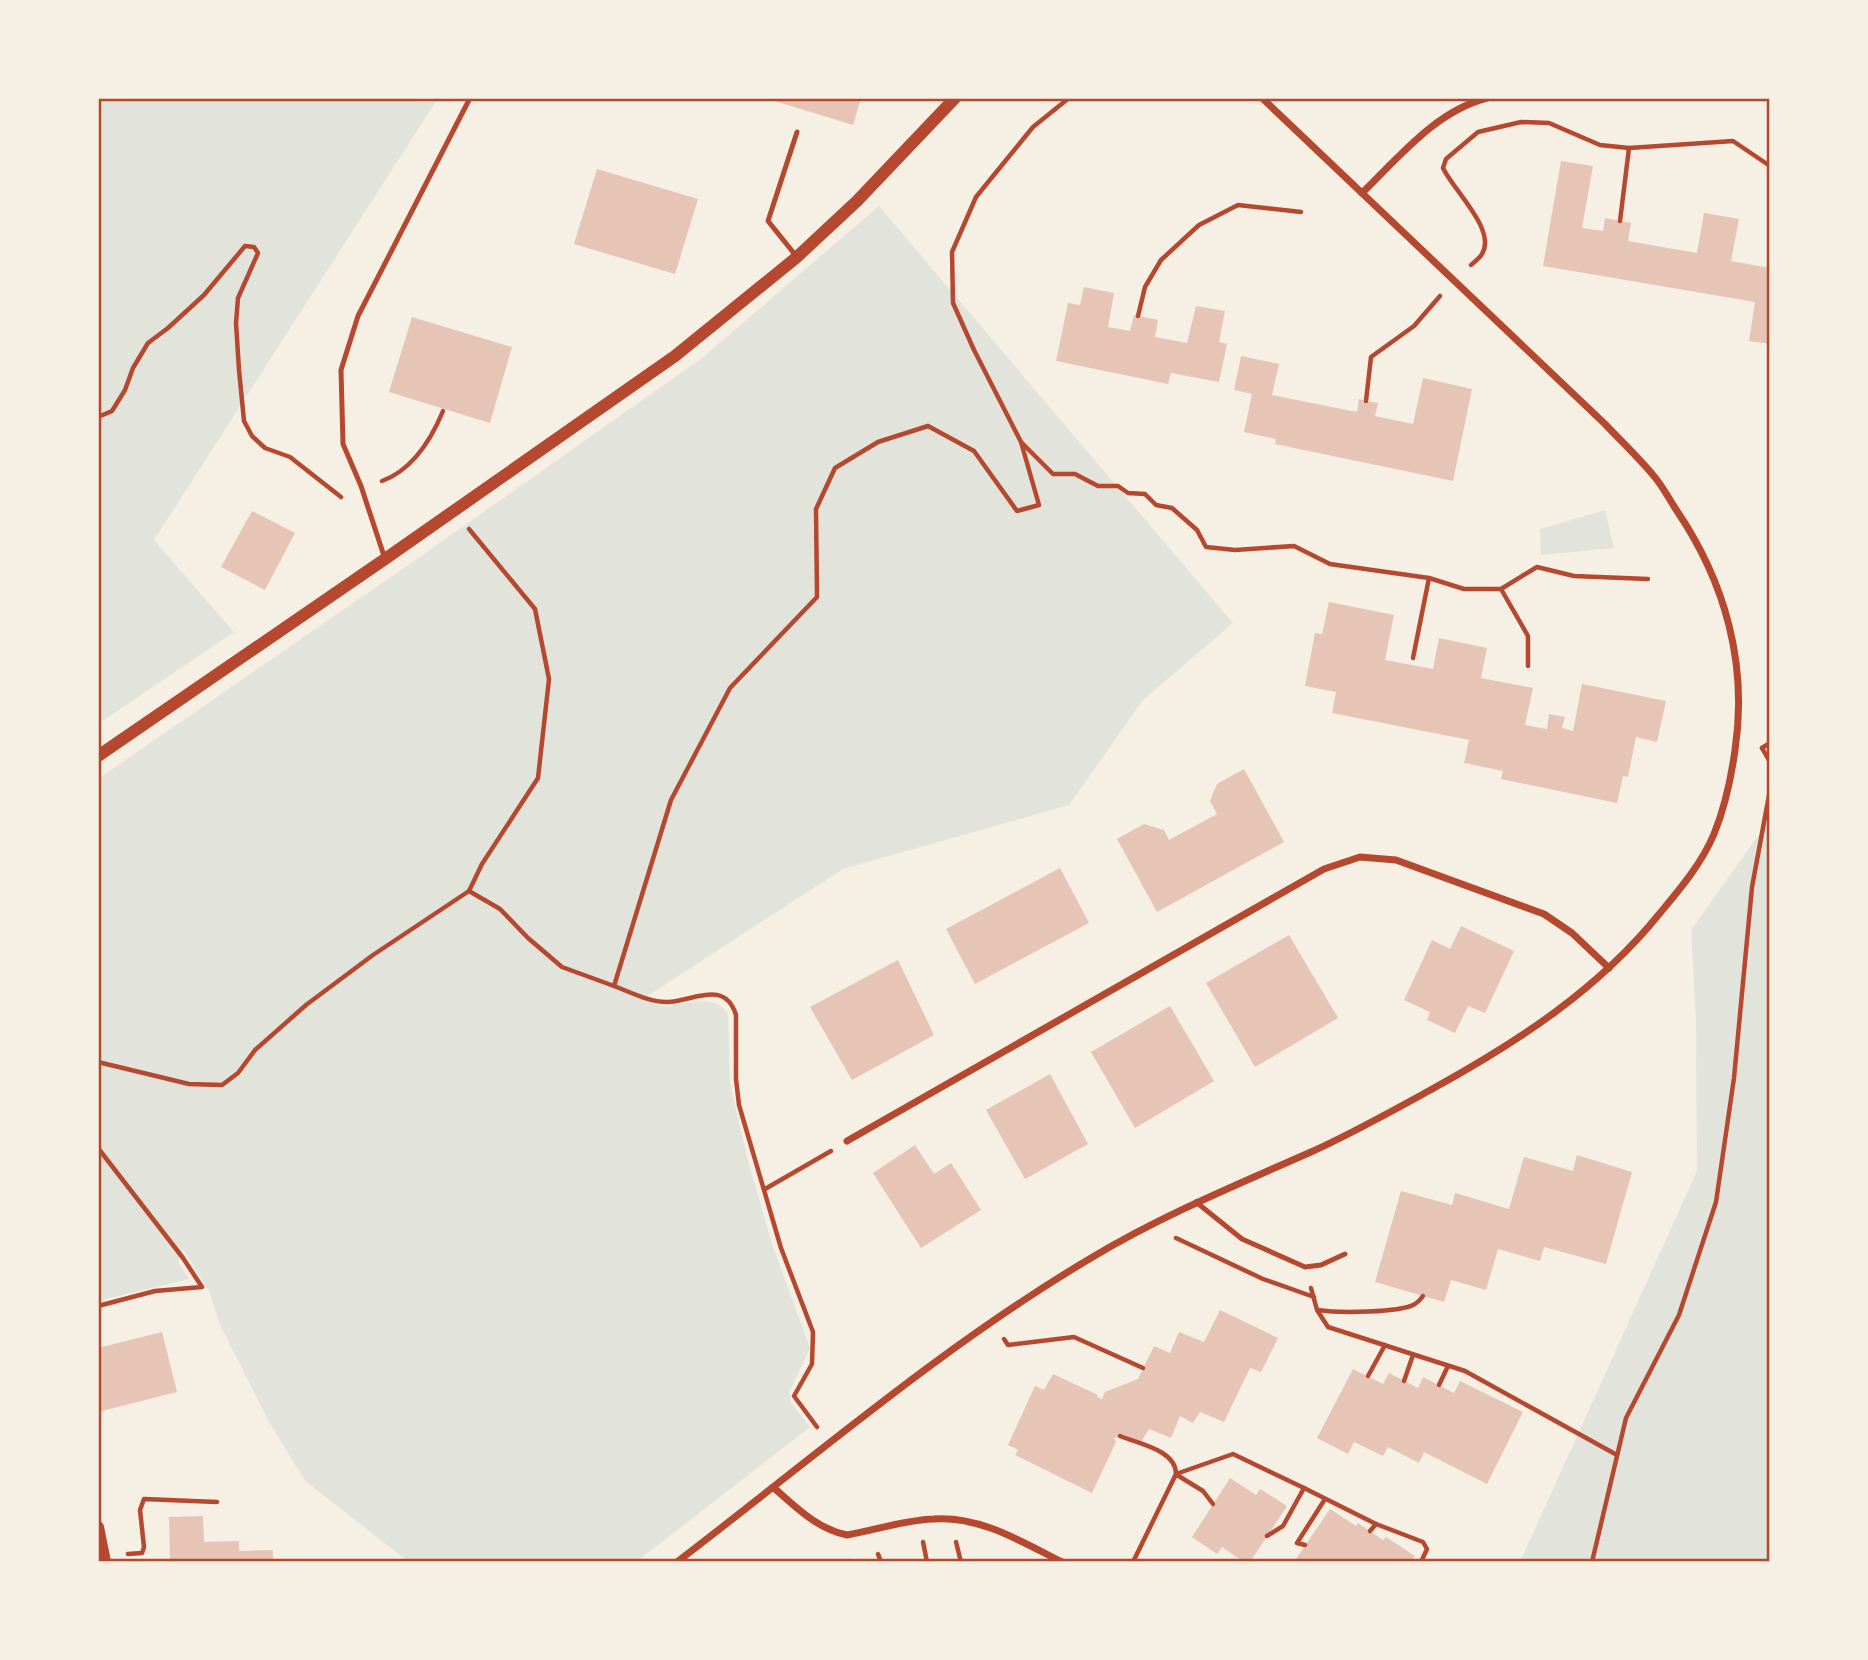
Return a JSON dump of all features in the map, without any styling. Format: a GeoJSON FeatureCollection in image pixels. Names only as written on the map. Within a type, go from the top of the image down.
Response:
{"type":"FeatureCollection","features":[{"type":"Feature","properties":{"kind":"street"},"geometry":{"type":"LineString","coordinates":[[98,756],[675,356],[797,257],[857,201],[955,98]]}},
{"type":"Feature","properties":{"kind":"street"},"geometry":{"type":"LineString","coordinates":[[677,1562],[927,1368],[1050,1283],[1149,1226],[1196,1202],[1314,1150],[1469,1069],[1530,1032],[1572,1001],[1646,931],[1677,892],[1712,838],[1725,802],[1740,720],[1740,690],[1720,589],[1694,536],[1656,478],[1590,409],[1262,98]]}},
{"type":"Feature","properties":{"kind":"street"},"geometry":{"type":"LineString","coordinates":[[1362,193],[1424,132],[1470,102],[1487,98]]}},
{"type":"Feature","properties":{"kind":"street"},"geometry":{"type":"LineString","coordinates":[[847,1142],[1324,869],[1360,857],[1396,860],[1544,914],[1572,933],[1609,968]]}},
{"type":"Feature","properties":{"kind":"street"},"geometry":{"type":"LineString","coordinates":[[774,1488],[822,1526],[835,1532],[847,1535],[937,1518],[976,1523],[1062,1562]]}},
{"type":"Feature","properties":{"kind":"street"},"geometry":{"type":"LineString","coordinates":[[98,1527],[105,1562]]}},
{"type":"Feature","properties":{"kind":"lane"},"geometry":{"type":"LineString","coordinates":[[385,559],[361,486],[342,444],[341,370],[358,316],[470,98]]}},
{"type":"Feature","properties":{"kind":"lane"},"geometry":{"type":"LineString","coordinates":[[797,132],[768,221],[797,257]]}},
{"type":"Feature","properties":{"kind":"lane"},"geometry":{"type":"LineString","coordinates":[[1196,1202],[1242,1239],[1306,1267],[1321,1265],[1345,1254]]}},
{"type":"Feature","properties":{"kind":"path"},"geometry":{"type":"LineString","coordinates":[[614,985],[671,800],[730,688],[817,597],[816,509],[835,468],[878,442],[928,426],[974,451],[1017,511],[1039,505],[1021,442],[953,303],[952,252],[976,197],[1033,127],[1069,98]]}},
{"type":"Feature","properties":{"kind":"path"},"geometry":{"type":"LineString","coordinates":[[1366,401],[1371,357],[1414,326],[1454,280],[1482,255],[1486,242],[1475,216],[1447,178],[1443,168],[1446,159],[1478,132],[1491,127],[1535,122],[1549,123],[1600,145],[1629,148],[1733,141],[1770,166]]}},
{"type":"Feature","properties":{"kind":"path"},"geometry":{"type":"LineString","coordinates":[[1620,221],[1629,148]]}},
{"type":"Feature","properties":{"kind":"path"},"geometry":{"type":"LineString","coordinates":[[1138,316],[1144,287],[1161,260],[1199,225],[1238,205],[1301,212]]}},
{"type":"Feature","properties":{"kind":"path"},"geometry":{"type":"LineString","coordinates":[[98,417],[112,411],[125,390],[132,368],[148,343],[169,328],[204,295],[246,246],[254,247],[258,253],[238,298],[237,311],[244,421],[252,436],[265,448],[290,457],[344,500]]}},
{"type":"Feature","properties":{"kind":"path"},"geometry":{"type":"LineString","coordinates":[[383,481],[401,474],[421,450],[443,411]]}},
{"type":"Feature","properties":{"kind":"path"},"geometry":{"type":"LineString","coordinates":[[1021,442],[1053,474],[1075,474],[1098,486],[1118,486],[1128,493],[1145,494],[1156,505],[1172,508],[1197,530],[1206,547],[1235,550],[1294,546],[1330,565],[1429,578],[1464,589],[1501,589],[1537,567],[1574,576],[1648,579]]}},
{"type":"Feature","properties":{"kind":"path"},"geometry":{"type":"LineString","coordinates":[[98,1062],[189,1084],[222,1085],[238,1073],[255,1050],[306,1005],[373,955],[469,891],[482,864],[538,778],[550,679],[535,609],[466,524]]}},
{"type":"Feature","properties":{"kind":"path"},"geometry":{"type":"LineString","coordinates":[[1413,658],[1429,578]]}},
{"type":"Feature","properties":{"kind":"path"},"geometry":{"type":"LineString","coordinates":[[1501,589],[1528,636],[1528,666]]}},
{"type":"Feature","properties":{"kind":"path"},"geometry":{"type":"LineString","coordinates":[[1762,748],[1770,743]]}},
{"type":"Feature","properties":{"kind":"path"},"geometry":{"type":"LineString","coordinates":[[1762,748],[1770,751]]}},
{"type":"Feature","properties":{"kind":"path"},"geometry":{"type":"LineString","coordinates":[[1762,748],[1770,762]]}},
{"type":"Feature","properties":{"kind":"path"},"geometry":{"type":"LineString","coordinates":[[1592,1562],[1626,1418],[1679,1315],[1716,1202],[1734,1077],[1752,887],[1770,790]]}},
{"type":"Feature","properties":{"kind":"path"},"geometry":{"type":"LineString","coordinates":[[469,891],[500,909],[562,967],[667,1003],[714,993],[728,1001],[736,1015],[736,1079],[739,1105],[781,1248],[813,1332],[812,1364],[794,1396],[814,1423]]}},
{"type":"Feature","properties":{"kind":"path"},"geometry":{"type":"LineString","coordinates":[[765,1189],[847,1142]]}},
{"type":"Feature","properties":{"kind":"path"},"geometry":{"type":"LineString","coordinates":[[98,1148],[183,1258],[202,1287],[155,1291],[98,1306]]}},
{"type":"Feature","properties":{"kind":"path"},"geometry":{"type":"LineString","coordinates":[[1149,1226],[1263,1279],[1314,1297]]}},
{"type":"Feature","properties":{"kind":"path"},"geometry":{"type":"LineString","coordinates":[[1306,1267],[1317,1310],[1328,1327],[1465,1371],[1617,1455]]}},
{"type":"Feature","properties":{"kind":"path"},"geometry":{"type":"LineString","coordinates":[[1317,1310],[1336,1313],[1394,1309],[1413,1305],[1423,1296]]}},
{"type":"Feature","properties":{"kind":"path"},"geometry":{"type":"LineString","coordinates":[[1004,1338],[1008,1345],[1074,1336],[1143,1368]]}},
{"type":"Feature","properties":{"kind":"path"},"geometry":{"type":"LineString","coordinates":[[1368,1376],[1385,1345]]}},
{"type":"Feature","properties":{"kind":"path"},"geometry":{"type":"LineString","coordinates":[[1404,1381],[1413,1355]]}},
{"type":"Feature","properties":{"kind":"path"},"geometry":{"type":"LineString","coordinates":[[1439,1385],[1448,1366]]}},
{"type":"Feature","properties":{"kind":"path"},"geometry":{"type":"LineString","coordinates":[[1476,1389],[1483,1381]]}},
{"type":"Feature","properties":{"kind":"path"},"geometry":{"type":"LineString","coordinates":[[1506,1404],[1510,1396]]}},
{"type":"Feature","properties":{"kind":"path"},"geometry":{"type":"LineString","coordinates":[[1120,1436],[1169,1455],[1176,1465],[1176,1474],[1133,1562]]}},
{"type":"Feature","properties":{"kind":"path"},"geometry":{"type":"LineString","coordinates":[[1176,1474],[1233,1454],[1376,1524],[1423,1542],[1427,1549],[1420,1562]]}},
{"type":"Feature","properties":{"kind":"path"},"geometry":{"type":"LineString","coordinates":[[1176,1474],[1203,1491],[1213,1504]]}},
{"type":"Feature","properties":{"kind":"path"},"geometry":{"type":"LineString","coordinates":[[1267,1536],[1283,1526],[1304,1488]]}},
{"type":"Feature","properties":{"kind":"path"},"geometry":{"type":"LineString","coordinates":[[128,1554],[142,1553],[144,1547],[140,1510],[144,1499],[217,1502]]}},
{"type":"Feature","properties":{"kind":"path"},"geometry":{"type":"LineString","coordinates":[[1305,1545],[1297,1543],[1325,1499]]}},
{"type":"Feature","properties":{"kind":"path"},"geometry":{"type":"LineString","coordinates":[[1370,1531],[1376,1524]]}},
{"type":"Feature","properties":{"kind":"path"},"geometry":{"type":"LineString","coordinates":[[955,1539],[961,1562]]}},
{"type":"Feature","properties":{"kind":"path"},"geometry":{"type":"LineString","coordinates":[[923,1542],[926,1562]]}},
{"type":"Feature","properties":{"kind":"path"},"geometry":{"type":"LineString","coordinates":[[878,1554],[881,1562]]}},
{"type":"Feature","properties":{"kind":"shaded area"},"geometry":{"type":"Polygon","coordinates":[[[98,98],[438,98],[154,540],[234,632],[98,724],[98,98]]]}},
{"type":"Feature","properties":{"kind":"shaded area"},"geometry":{"type":"Polygon","coordinates":[[[879,206],[1233,623],[1143,700],[1069,805],[843,869],[643,999],[664,1006],[715,1003],[728,1014],[730,1083],[747,1157],[773,1247],[810,1348],[789,1393],[791,1403],[810,1427],[636,1562],[409,1562],[305,1481],[268,1420],[220,1325],[210,1293],[183,1249],[178,1262],[189,1279],[98,1301],[98,779],[702,358],[879,206]]]}},
{"type":"Feature","properties":{"kind":"shaded area"},"geometry":{"type":"Polygon","coordinates":[[[1605,510],[1614,548],[1541,555],[1540,529],[1605,510]]]}},
{"type":"Feature","properties":{"kind":"shaded area"},"geometry":{"type":"Polygon","coordinates":[[[1770,819],[1770,1562],[1520,1562],[1697,1171],[1696,1021],[1691,930],[1770,819]]]}},
{"type":"Feature","properties":{"kind":"building"},"geometry":{"type":"Polygon","coordinates":[[[765,98],[861,98],[853,125],[765,98]]]}},
{"type":"Feature","properties":{"kind":"building"},"geometry":{"type":"Polygon","coordinates":[[[1561,161],[1593,166],[1582,228],[1603,231],[1605,218],[1631,223],[1628,241],[1697,253],[1704,213],[1739,219],[1731,261],[1770,268],[1770,344],[1749,341],[1755,302],[1543,266],[1561,161]]]}},
{"type":"Feature","properties":{"kind":"building"},"geometry":{"type":"Polygon","coordinates":[[[597,169],[698,199],[675,274],[574,244],[597,169]]]}},
{"type":"Feature","properties":{"kind":"building"},"geometry":{"type":"Polygon","coordinates":[[[1084,287],[1114,293],[1108,327],[1130,331],[1134,315],[1158,320],[1155,337],[1187,343],[1196,306],[1225,311],[1219,342],[1227,344],[1219,382],[1171,373],[1168,384],[1056,361],[1068,303],[1080,305],[1084,287]]]}},
{"type":"Feature","properties":{"kind":"building"},"geometry":{"type":"Polygon","coordinates":[[[412,317],[512,347],[490,423],[389,392],[412,317]]]}},
{"type":"Feature","properties":{"kind":"building"},"geometry":{"type":"Polygon","coordinates":[[[1241,356],[1279,364],[1272,395],[1357,412],[1359,399],[1378,403],[1375,416],[1413,424],[1423,378],[1472,389],[1453,481],[1275,444],[1276,439],[1244,432],[1252,394],[1234,390],[1241,356]]]}},
{"type":"Feature","properties":{"kind":"building"},"geometry":{"type":"Polygon","coordinates":[[[252,511],[295,533],[265,590],[221,567],[252,511]]]}},
{"type":"Feature","properties":{"kind":"building"},"geometry":{"type":"Polygon","coordinates":[[[1329,602],[1394,615],[1385,660],[1433,669],[1439,638],[1487,648],[1481,678],[1533,688],[1525,725],[1547,729],[1549,714],[1565,717],[1562,728],[1573,731],[1582,684],[1666,701],[1657,742],[1636,737],[1628,777],[1623,776],[1617,803],[1501,779],[1503,771],[1464,763],[1469,740],[1332,713],[1336,692],[1305,686],[1315,633],[1322,634],[1329,602]]]}},
{"type":"Feature","properties":{"kind":"building"},"geometry":{"type":"Polygon","coordinates":[[[1244,769],[1284,842],[1157,912],[1117,839],[1144,824],[1164,830],[1169,840],[1217,814],[1210,801],[1217,784],[1244,769]]]}},
{"type":"Feature","properties":{"kind":"building"},"geometry":{"type":"Polygon","coordinates":[[[1060,868],[1089,923],[975,984],[946,929],[1060,868]]]}},
{"type":"Feature","properties":{"kind":"building"},"geometry":{"type":"Polygon","coordinates":[[[1461,926],[1514,951],[1485,1013],[1468,1006],[1455,1033],[1427,1020],[1430,1012],[1404,1000],[1432,940],[1450,949],[1461,926]]]}},
{"type":"Feature","properties":{"kind":"building"},"geometry":{"type":"Polygon","coordinates":[[[1289,935],[1338,1018],[1255,1067],[1206,983],[1289,935]]]}},
{"type":"Feature","properties":{"kind":"building"},"geometry":{"type":"Polygon","coordinates":[[[898,960],[934,1035],[852,1080],[810,1007],[898,960]]]}},
{"type":"Feature","properties":{"kind":"building"},"geometry":{"type":"Polygon","coordinates":[[[1170,1006],[1214,1081],[1135,1128],[1091,1052],[1170,1006]]]}},
{"type":"Feature","properties":{"kind":"building"},"geometry":{"type":"Polygon","coordinates":[[[1050,1074],[1088,1144],[1025,1179],[986,1110],[1050,1074]]]}},
{"type":"Feature","properties":{"kind":"building"},"geometry":{"type":"Polygon","coordinates":[[[915,1145],[934,1174],[951,1163],[981,1210],[921,1248],[873,1173],[915,1145]]]}},
{"type":"Feature","properties":{"kind":"building"},"geometry":{"type":"Polygon","coordinates":[[[1577,1155],[1632,1172],[1606,1264],[1544,1247],[1540,1261],[1498,1249],[1486,1290],[1451,1280],[1444,1302],[1375,1282],[1401,1191],[1452,1205],[1455,1193],[1509,1209],[1524,1157],[1573,1171],[1577,1155]]]}},
{"type":"Feature","properties":{"kind":"building"},"geometry":{"type":"Polygon","coordinates":[[[1220,1310],[1278,1338],[1261,1372],[1250,1368],[1224,1422],[1200,1412],[1193,1423],[1180,1416],[1171,1438],[1149,1429],[1141,1442],[1124,1435],[1114,1438],[1116,1442],[1092,1493],[1015,1455],[1018,1450],[1008,1445],[1035,1386],[1044,1390],[1053,1374],[1102,1399],[1105,1392],[1138,1379],[1154,1346],[1170,1353],[1179,1332],[1204,1342],[1220,1310]]]}},
{"type":"Feature","properties":{"kind":"building"},"geometry":{"type":"Polygon","coordinates":[[[162,1332],[177,1392],[98,1412],[98,1348],[162,1332]]]}},
{"type":"Feature","properties":{"kind":"building"},"geometry":{"type":"Polygon","coordinates":[[[1353,1369],[1383,1384],[1389,1373],[1418,1388],[1423,1377],[1454,1393],[1460,1381],[1523,1412],[1487,1484],[1424,1452],[1419,1463],[1388,1447],[1383,1456],[1354,1442],[1348,1454],[1317,1438],[1353,1369]]]}},
{"type":"Feature","properties":{"kind":"building"},"geometry":{"type":"Polygon","coordinates":[[[1230,1478],[1256,1495],[1260,1489],[1287,1506],[1250,1562],[1244,1562],[1222,1547],[1217,1554],[1192,1537],[1230,1478]]]}},
{"type":"Feature","properties":{"kind":"building"},"geometry":{"type":"Polygon","coordinates":[[[1330,1509],[1383,1540],[1386,1537],[1415,1556],[1411,1562],[1294,1562],[1330,1509]]]}},
{"type":"Feature","properties":{"kind":"building"},"geometry":{"type":"Polygon","coordinates":[[[203,1516],[204,1542],[239,1541],[239,1551],[273,1550],[273,1562],[170,1562],[169,1517],[203,1516]]]}}]}
